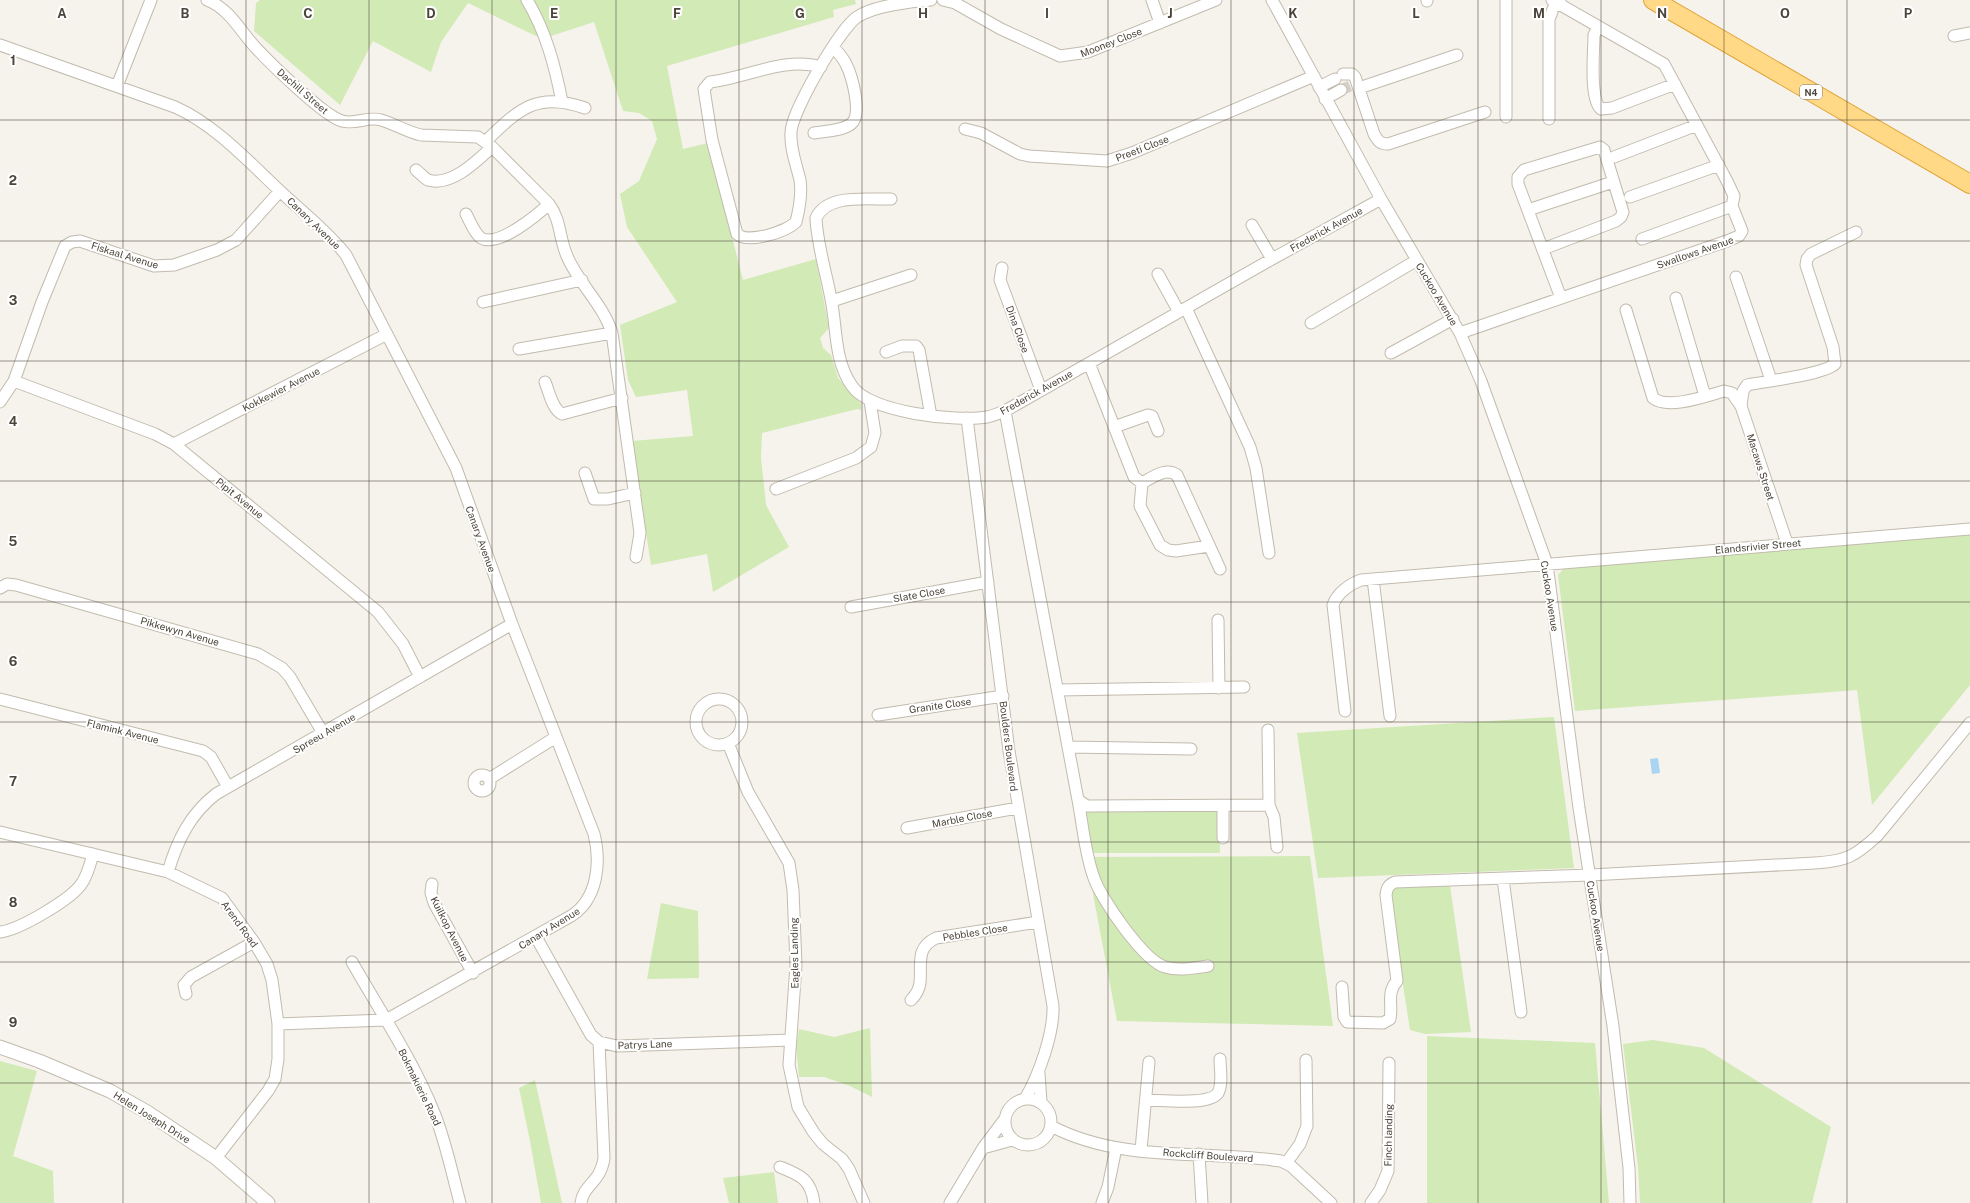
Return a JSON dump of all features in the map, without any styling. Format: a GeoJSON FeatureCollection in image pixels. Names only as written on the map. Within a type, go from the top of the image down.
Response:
{"type":"FeatureCollection","features":[{"type":"Feature","properties":{"kind":"highway","name":"N4"},"geometry":{"type":"LineString","coordinates":[[1653,0],[1890,136],[1970,184]]}},
{"type":"Feature","properties":{"kind":"highway"},"geometry":{"type":"LineString","coordinates":[[1890,136],[1970,171]]}},
{"type":"Feature","properties":{"kind":"street"},"geometry":{"type":"LineString","coordinates":[[117,86],[151,0]]}},
{"type":"Feature","properties":{"kind":"street","name":"Dachill Street"},"geometry":{"type":"LineString","coordinates":[[207,0],[225,10],[242,34],[260,52],[319,106],[338,119],[348,122],[369,119],[381,120],[412,133],[421,135],[478,137],[489,144]]}},
{"type":"Feature","properties":{"kind":"street"},"geometry":{"type":"LineString","coordinates":[[527,0],[543,31],[552,57],[562,102]]}},
{"type":"Feature","properties":{"kind":"street"},"geometry":{"type":"LineString","coordinates":[[822,67],[795,64],[776,66],[710,82],[704,89],[711,134],[737,234],[741,238],[748,239],[763,236],[791,227],[796,222],[798,215],[800,182],[792,155],[791,129],[794,120],[833,47],[847,28],[858,17],[870,12],[900,4],[931,0]]}},
{"type":"Feature","properties":{"kind":"street","name":"Mooney Close"},"geometry":{"type":"LineString","coordinates":[[943,0],[955,3],[1001,29],[1060,56],[1088,52],[1216,0]]}},
{"type":"Feature","properties":{"kind":"street"},"geometry":{"type":"LineString","coordinates":[[1152,0],[1160,23]]}},
{"type":"Feature","properties":{"kind":"street","name":"Cuckoo Avenue"},"geometry":{"type":"LineString","coordinates":[[1272,0],[1381,200],[1460,333],[1484,388],[1546,564],[1578,808],[1590,875],[1614,1034],[1629,1168],[1630,1203]]}},
{"type":"Feature","properties":{"kind":"street"},"geometry":{"type":"LineString","coordinates":[[1506,0],[1506,117]]}},
{"type":"Feature","properties":{"kind":"street"},"geometry":{"type":"LineString","coordinates":[[1549,119],[1549,19],[1551,10],[1557,2]]}},
{"type":"Feature","properties":{"kind":"street","name":"Swallows Avenue"},"geometry":{"type":"LineString","coordinates":[[1460,333],[1739,236],[1742,231],[1732,206],[1734,196],[1719,165],[1664,64],[1557,2]]}},
{"type":"Feature","properties":{"kind":"street"},"geometry":{"type":"LineString","coordinates":[[1601,28],[1597,29],[1594,35],[1595,102],[1601,109],[1612,108],[1675,84]]}},
{"type":"Feature","properties":{"kind":"street"},"geometry":{"type":"LineString","coordinates":[[1954,36],[1970,33]]}},
{"type":"Feature","properties":{"kind":"street","name":"Canary Avenue"},"geometry":{"type":"LineString","coordinates":[[0,45],[183,111],[200,121],[237,151],[323,230],[346,255],[456,468],[512,624],[594,834],[598,862],[592,890],[584,906],[571,916],[473,973],[386,1020],[278,1024]]}},
{"type":"Feature","properties":{"kind":"street"},"geometry":{"type":"LineString","coordinates":[[814,133],[845,127],[852,124],[857,112],[849,72],[844,60],[833,47]]}},
{"type":"Feature","properties":{"kind":"street"},"geometry":{"type":"LineString","coordinates":[[1325,99],[1350,88],[1457,55]]}},
{"type":"Feature","properties":{"kind":"street"},"geometry":{"type":"LineString","coordinates":[[1320,88],[1339,77],[1352,74],[1355,77],[1350,88]]}},
{"type":"Feature","properties":{"kind":"street","name":"Preeti Close"},"geometry":{"type":"LineString","coordinates":[[965,129],[981,133],[1020,154],[1029,156],[1106,161],[1132,153],[1314,76]]}},
{"type":"Feature","properties":{"kind":"street"},"geometry":{"type":"LineString","coordinates":[[1350,88],[1377,140],[1382,144],[1388,144],[1485,112]]}},
{"type":"Feature","properties":{"kind":"street"},"geometry":{"type":"LineString","coordinates":[[416,170],[427,179],[437,182],[446,180],[468,167],[523,108],[532,104],[562,102],[585,108]]}},
{"type":"Feature","properties":{"kind":"street"},"geometry":{"type":"LineString","coordinates":[[1614,157],[1697,125]]}},
{"type":"Feature","properties":{"kind":"street"},"geometry":{"type":"LineString","coordinates":[[489,144],[549,204],[556,213],[568,258],[607,320],[612,333],[640,533],[636,557]]}},
{"type":"Feature","properties":{"kind":"street"},"geometry":{"type":"LineString","coordinates":[[1542,249],[1616,222],[1621,217],[1623,212],[1604,150],[1600,147],[1524,170],[1518,178],[1518,184],[1542,249],[1561,298]]}},
{"type":"Feature","properties":{"kind":"street"},"geometry":{"type":"LineString","coordinates":[[1630,197],[1719,165]]}},
{"type":"Feature","properties":{"kind":"street"},"geometry":{"type":"LineString","coordinates":[[1528,210],[1613,182]]}},
{"type":"Feature","properties":{"kind":"street","name":"Fiskaal Avenue"},"geometry":{"type":"LineString","coordinates":[[0,402],[14,381],[42,302],[66,246],[72,242],[80,241],[154,266],[174,265],[217,250],[236,240],[280,191]]}},
{"type":"Feature","properties":{"kind":"street","name":"Frederick Avenue"},"geometry":{"type":"LineString","coordinates":[[890,199],[845,200],[830,204],[818,212],[816,224],[832,301],[840,360],[844,375],[853,388],[870,401],[931,416],[967,418],[988,417],[1005,411],[1272,259],[1381,200]]}},
{"type":"Feature","properties":{"kind":"street"},"geometry":{"type":"LineString","coordinates":[[466,214],[477,234],[482,239],[492,239],[502,237],[513,231],[549,204]]}},
{"type":"Feature","properties":{"kind":"street"},"geometry":{"type":"LineString","coordinates":[[1642,239],[1732,206]]}},
{"type":"Feature","properties":{"kind":"street"},"geometry":{"type":"LineString","coordinates":[[1252,225],[1272,259]]}},
{"type":"Feature","properties":{"kind":"street"},"geometry":{"type":"LineString","coordinates":[[1741,406],[1743,391],[1747,385],[1817,372],[1835,364],[1833,347],[1806,265],[1807,259],[1811,254],[1856,232]]}},
{"type":"Feature","properties":{"kind":"street"},"geometry":{"type":"LineString","coordinates":[[1311,323],[1417,260]]}},
{"type":"Feature","properties":{"kind":"street","name":"Dina Close"},"geometry":{"type":"LineString","coordinates":[[1002,268],[1000,280],[1041,390]]}},
{"type":"Feature","properties":{"kind":"street"},"geometry":{"type":"LineString","coordinates":[[832,301],[911,274]]}},
{"type":"Feature","properties":{"kind":"street"},"geometry":{"type":"LineString","coordinates":[[1158,274],[1182,310],[1250,447],[1256,468],[1269,553]]}},
{"type":"Feature","properties":{"kind":"street"},"geometry":{"type":"LineString","coordinates":[[1736,277],[1771,380]]}},
{"type":"Feature","properties":{"kind":"street"},"geometry":{"type":"LineString","coordinates":[[483,302],[582,280]]}},
{"type":"Feature","properties":{"kind":"street"},"geometry":{"type":"LineString","coordinates":[[1626,310],[1653,398],[1657,401],[1668,403],[1705,396],[1676,298]]}},
{"type":"Feature","properties":{"kind":"street"},"geometry":{"type":"LineString","coordinates":[[1391,353],[1453,319]]}},
{"type":"Feature","properties":{"kind":"street"},"geometry":{"type":"LineString","coordinates":[[519,349],[612,333]]}},
{"type":"Feature","properties":{"kind":"street","name":"Kokkewier Avenue"},"geometry":{"type":"LineString","coordinates":[[174,444],[387,334]]}},
{"type":"Feature","properties":{"kind":"street"},"geometry":{"type":"LineString","coordinates":[[886,352],[910,345],[916,346],[919,350],[931,416]]}},
{"type":"Feature","properties":{"kind":"street"},"geometry":{"type":"LineString","coordinates":[[1089,363],[1134,476],[1142,483]]}},
{"type":"Feature","properties":{"kind":"street","name":"Pipit Avenue"},"geometry":{"type":"LineString","coordinates":[[14,381],[155,434],[174,444],[378,612],[403,644],[420,677]]}},
{"type":"Feature","properties":{"kind":"street"},"geometry":{"type":"LineString","coordinates":[[545,382],[558,412],[562,414],[622,398]]}},
{"type":"Feature","properties":{"kind":"street","name":"Macaws Street"},"geometry":{"type":"LineString","coordinates":[[1705,396],[1724,391],[1732,393],[1741,406],[1787,544]]}},
{"type":"Feature","properties":{"kind":"street"},"geometry":{"type":"LineString","coordinates":[[776,489],[856,458],[871,447],[875,433],[870,401]]}},
{"type":"Feature","properties":{"kind":"street"},"geometry":{"type":"LineString","coordinates":[[1005,411],[1094,879],[1106,900],[1148,957],[1165,967],[1192,969],[1208,966]]}},
{"type":"Feature","properties":{"kind":"street"},"geometry":{"type":"LineString","coordinates":[[1114,427],[1148,415],[1152,416],[1158,431]]}},
{"type":"Feature","properties":{"kind":"street","name":"Boulders Boulevard"},"geometry":{"type":"LineString","coordinates":[[967,418],[1018,808],[1053,1016],[1052,1028],[1040,1070],[1025,1099]]}},
{"type":"Feature","properties":{"kind":"street"},"geometry":{"type":"LineString","coordinates":[[1142,483],[1165,472],[1170,472],[1177,475],[1220,569]]}},
{"type":"Feature","properties":{"kind":"street"},"geometry":{"type":"LineString","coordinates":[[585,473],[594,500],[604,500],[634,493]]}},
{"type":"Feature","properties":{"kind":"street"},"geometry":{"type":"LineString","coordinates":[[1142,483],[1140,506],[1160,545],[1168,550],[1176,551],[1209,546]]}},
{"type":"Feature","properties":{"kind":"street","name":"Elandsrivier Street"},"geometry":{"type":"LineString","coordinates":[[1345,711],[1333,605],[1338,595],[1354,582],[1373,579],[1546,564],[1970,529]]}},
{"type":"Feature","properties":{"kind":"street"},"geometry":{"type":"LineString","coordinates":[[1373,579],[1390,716]]}},
{"type":"Feature","properties":{"kind":"street","name":"Slate Close"},"geometry":{"type":"LineString","coordinates":[[851,607],[988,582]]}},
{"type":"Feature","properties":{"kind":"street","name":"Pikkewyn Avenue"},"geometry":{"type":"LineString","coordinates":[[0,588],[8,584],[35,590],[258,654],[282,668],[290,677],[323,733]]}},
{"type":"Feature","properties":{"kind":"street"},"geometry":{"type":"LineString","coordinates":[[1218,620],[1219,688]]}},
{"type":"Feature","properties":{"kind":"street","name":"Spreeu Avenue"},"geometry":{"type":"LineString","coordinates":[[168,872],[174,851],[193,816],[203,804],[228,787],[512,624]]}},
{"type":"Feature","properties":{"kind":"street"},"geometry":{"type":"LineString","coordinates":[[1058,690],[1244,687]]}},
{"type":"Feature","properties":{"kind":"street","name":"Granite Close"},"geometry":{"type":"LineString","coordinates":[[878,715],[1003,696]]}},
{"type":"Feature","properties":{"kind":"street","name":"Flamink Avenue"},"geometry":{"type":"LineString","coordinates":[[0,699],[203,751],[211,757],[228,787]]}},
{"type":"Feature","properties":{"kind":"street"},"geometry":{"type":"LineString","coordinates":[[722,700],[729,702],[734,705],[741,716],[742,722],[738,734],[728,743],[715,745],[709,743],[704,739],[697,728],[697,715],[704,705],[710,701],[722,700]]}},
{"type":"Feature","properties":{"kind":"street"},"geometry":{"type":"LineString","coordinates":[[1342,987],[1344,1017],[1347,1022],[1383,1024],[1390,1019],[1391,987],[1397,981],[1386,894],[1390,884],[1401,882],[1504,879],[1815,863],[1832,862],[1850,858],[1861,851],[1877,836],[1970,724]]}},
{"type":"Feature","properties":{"kind":"street"},"geometry":{"type":"LineString","coordinates":[[1268,730],[1269,805],[1274,817],[1277,847]]}},
{"type":"Feature","properties":{"kind":"street"},"geometry":{"type":"LineString","coordinates":[[489,779],[556,737]]}},
{"type":"Feature","properties":{"kind":"street","name":"Eagles Landing"},"geometry":{"type":"LineString","coordinates":[[728,743],[748,792],[789,863],[793,890],[796,965],[789,1065],[798,1107],[804,1119],[823,1144],[842,1159],[849,1168],[864,1203]]}},
{"type":"Feature","properties":{"kind":"street"},"geometry":{"type":"LineString","coordinates":[[1068,747],[1191,749]]}},
{"type":"Feature","properties":{"kind":"street"},"geometry":{"type":"LineString","coordinates":[[1078,800],[1087,806],[1269,805]]}},
{"type":"Feature","properties":{"kind":"street"},"geometry":{"type":"LineString","coordinates":[[1223,806],[1223,838]]}},
{"type":"Feature","properties":{"kind":"street","name":"Marble Close"},"geometry":{"type":"LineString","coordinates":[[907,828],[1018,808]]}},
{"type":"Feature","properties":{"kind":"street","name":"Arend Road"},"geometry":{"type":"LineString","coordinates":[[0,832],[168,872],[222,898],[254,942],[266,964],[272,980],[278,1024],[278,1059],[275,1079],[252,1113],[216,1158]]}},
{"type":"Feature","properties":{"kind":"street"},"geometry":{"type":"LineString","coordinates":[[0,932],[17,927],[73,893],[85,878],[93,854]]}},
{"type":"Feature","properties":{"kind":"street"},"geometry":{"type":"LineString","coordinates":[[1504,879],[1521,1012]]}},
{"type":"Feature","properties":{"kind":"street","name":"Kuilkop Avenue"},"geometry":{"type":"LineString","coordinates":[[432,884],[431,893],[434,903],[473,973]]}},
{"type":"Feature","properties":{"kind":"street","name":"Pebbles Close"},"geometry":{"type":"LineString","coordinates":[[911,1000],[918,992],[920,982],[921,952],[930,941],[936,938],[1038,922]]}},
{"type":"Feature","properties":{"kind":"street"},"geometry":{"type":"LineString","coordinates":[[536,937],[586,1026],[599,1042],[604,1158],[603,1168],[583,1196],[580,1203]]}},
{"type":"Feature","properties":{"kind":"street"},"geometry":{"type":"LineString","coordinates":[[186,994],[184,985],[191,977],[254,942]]}},
{"type":"Feature","properties":{"kind":"street","name":"Bokmakierie Road"},"geometry":{"type":"LineString","coordinates":[[352,962],[386,1020],[435,1114],[444,1139],[460,1203]]}},
{"type":"Feature","properties":{"kind":"street","name":"Patrys Lane"},"geometry":{"type":"LineString","coordinates":[[599,1042],[617,1046],[790,1040]]}},
{"type":"Feature","properties":{"kind":"street","name":"Helen Joseph Drive"},"geometry":{"type":"LineString","coordinates":[[0,1047],[39,1061],[110,1091],[148,1112],[216,1158],[268,1203]]}},
{"type":"Feature","properties":{"kind":"street"},"geometry":{"type":"LineString","coordinates":[[1146,1100],[1199,1101],[1215,1096],[1220,1084],[1220,1059]]}},
{"type":"Feature","properties":{"kind":"street"},"geometry":{"type":"LineString","coordinates":[[1306,1060],[1307,1126],[1300,1144],[1287,1162],[1331,1203]]}},
{"type":"Feature","properties":{"kind":"street"},"geometry":{"type":"LineString","coordinates":[[1141,1150],[1149,1062]]}},
{"type":"Feature","properties":{"kind":"street","name":"Finch landing"},"geometry":{"type":"LineString","coordinates":[[1371,1203],[1380,1190],[1388,1171],[1389,1063]]}},
{"type":"Feature","properties":{"kind":"street","name":"Boulders Boulevard"},"geometry":{"type":"LineString","coordinates":[[1040,1070],[1041,1102]]}},
{"type":"Feature","properties":{"kind":"street"},"geometry":{"type":"LineString","coordinates":[[950,1203],[983,1148],[1004,1120],[1009,1108],[1014,1103],[1025,1099],[1041,1102],[1048,1111],[1051,1126],[1046,1138],[1030,1146],[1023,1145],[1012,1140],[1005,1127],[1004,1120]]}},
{"type":"Feature","properties":{"kind":"street","name":"Rockcliff Boulevard"},"geometry":{"type":"LineString","coordinates":[[1051,1126],[1071,1137],[1116,1148],[1287,1162]]}},
{"type":"Feature","properties":{"kind":"street","name":"Rockcliff Boulevard"},"geometry":{"type":"LineString","coordinates":[[1046,1138],[1071,1137]]}},
{"type":"Feature","properties":{"kind":"street"},"geometry":{"type":"LineString","coordinates":[[983,1148],[1012,1140]]}},
{"type":"Feature","properties":{"kind":"street"},"geometry":{"type":"LineString","coordinates":[[1102,1203],[1106,1193],[1116,1148]]}},
{"type":"Feature","properties":{"kind":"street"},"geometry":{"type":"LineString","coordinates":[[1199,1154],[1202,1203]]}},
{"type":"Feature","properties":{"kind":"street"},"geometry":{"type":"LineString","coordinates":[[780,1167],[806,1180],[811,1188],[814,1203]]}},
{"type":"Feature","properties":{"kind":"green space"},"geometry":{"type":"Polygon","coordinates":[[[260,0],[855,0],[856,4],[833,10],[834,17],[667,66],[683,149],[708,143],[743,280],[816,259],[829,328],[820,338],[823,348],[831,355],[838,378],[861,404],[861,410],[857,409],[762,433],[761,458],[766,505],[789,547],[713,592],[707,554],[651,565],[632,441],[693,436],[687,390],[636,397],[628,380],[620,325],[677,302],[627,227],[620,194],[639,181],[657,139],[652,121],[639,113],[623,111],[594,22],[542,39],[468,3],[441,42],[431,72],[373,41],[340,105],[254,31],[256,3],[260,0]]]}},
{"type":"Feature","properties":{"kind":"green space"},"geometry":{"type":"Polygon","coordinates":[[[1970,533],[1970,685],[1872,805],[1857,690],[1575,711],[1558,575],[1564,568],[1970,533]]]}},
{"type":"Feature","properties":{"kind":"green space"},"geometry":{"type":"Polygon","coordinates":[[[1554,717],[1574,868],[1318,878],[1297,733],[1554,717]]]}},
{"type":"Feature","properties":{"kind":"green space"},"geometry":{"type":"Polygon","coordinates":[[[1084,809],[1217,810],[1219,814],[1220,853],[1092,853],[1084,809]]]}},
{"type":"Feature","properties":{"kind":"green space"},"geometry":{"type":"Polygon","coordinates":[[[1310,856],[1333,1026],[1117,1021],[1086,857],[1310,856]]]}},
{"type":"Feature","properties":{"kind":"green space"},"geometry":{"type":"Polygon","coordinates":[[[1450,885],[1471,1032],[1425,1034],[1410,1030],[1389,895],[1393,889],[1399,886],[1450,885]]]}},
{"type":"Feature","properties":{"kind":"green space"},"geometry":{"type":"Polygon","coordinates":[[[661,903],[698,911],[699,978],[647,979],[661,903]]]}},
{"type":"Feature","properties":{"kind":"green space"},"geometry":{"type":"Polygon","coordinates":[[[870,1028],[872,1097],[850,1086],[824,1077],[799,1077],[796,1046],[799,1029],[834,1037],[870,1028]]]}},
{"type":"Feature","properties":{"kind":"green space"},"geometry":{"type":"Polygon","coordinates":[[[1427,1036],[1595,1043],[1609,1203],[1427,1203],[1427,1036]]]}},
{"type":"Feature","properties":{"kind":"green space"},"geometry":{"type":"Polygon","coordinates":[[[1653,1040],[1704,1048],[1831,1127],[1812,1203],[1640,1203],[1638,1167],[1623,1044],[1653,1040]]]}},
{"type":"Feature","properties":{"kind":"green space"},"geometry":{"type":"Polygon","coordinates":[[[0,1061],[37,1071],[13,1156],[53,1171],[54,1203],[0,1203],[0,1061]]]}},
{"type":"Feature","properties":{"kind":"green space"},"geometry":{"type":"Polygon","coordinates":[[[535,1080],[562,1203],[541,1203],[519,1088],[535,1080]]]}},
{"type":"Feature","properties":{"kind":"green space"},"geometry":{"type":"Polygon","coordinates":[[[774,1172],[778,1203],[729,1203],[723,1178],[774,1172]]]}},
{"type":"Feature","properties":{"kind":"water"},"geometry":{"type":"Polygon","coordinates":[[[1658,758],[1660,773],[1652,774],[1650,759],[1658,758]]]}},
{"type":"Feature","properties":{"kind":"tunnel"},"geometry":{"type":"LineString","coordinates":[[1341,90],[1350,86]]}}]}
